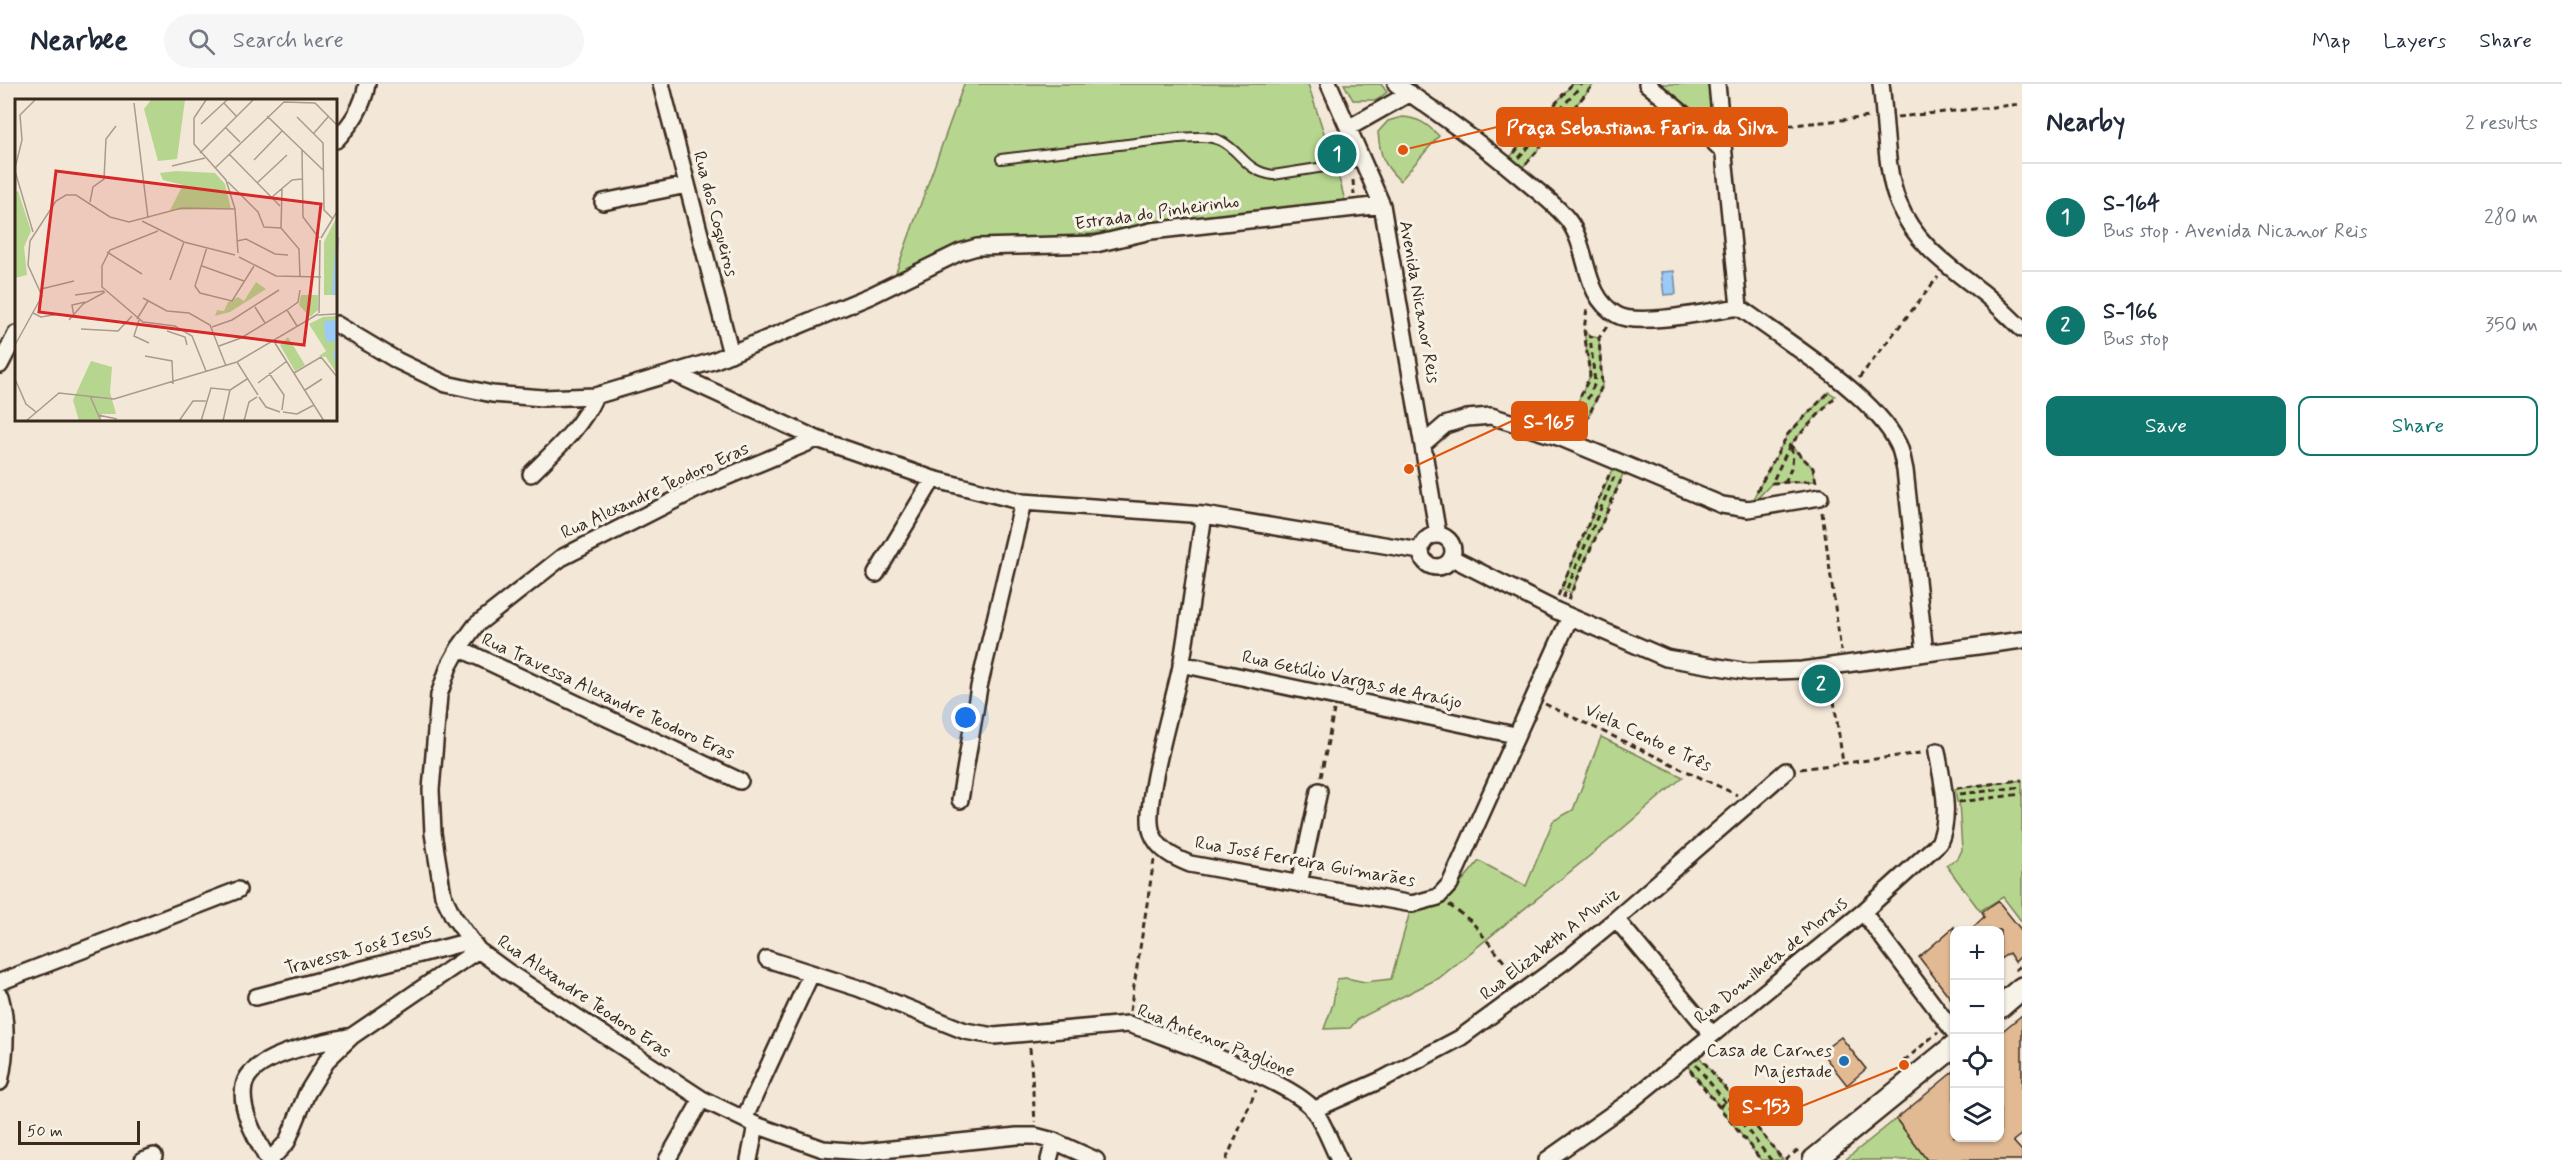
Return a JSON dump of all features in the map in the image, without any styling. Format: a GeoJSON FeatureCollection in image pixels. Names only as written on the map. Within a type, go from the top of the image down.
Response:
{"type":"FeatureCollection","features":[{"type":"Feature","properties":{"kind":"main road"},"geometry":{"type":"LineString","coordinates":[[2004,1004],[2022,988]]}},
{"type":"Feature","properties":{"kind":"main road"},"geometry":{"type":"LineString","coordinates":[[1814,1160],[1950,1049]]}},
{"type":"Feature","properties":{"kind":"street"},"geometry":{"type":"LineString","coordinates":[[338,138],[353,122],[365,99],[367,84]]}},
{"type":"Feature","properties":{"kind":"street","name":"Rua dos Coqueiros"},"geometry":{"type":"LineString","coordinates":[[661,84],[731,354]]}},
{"type":"Feature","properties":{"kind":"street","name":"Avenida Nicanor Reis"},"geometry":{"type":"LineString","coordinates":[[1329,84],[1350,127],[1382,206],[1438,535]]}},
{"type":"Feature","properties":{"kind":"street"},"geometry":{"type":"LineString","coordinates":[[1396,84],[1511,169],[1553,204],[1568,220],[1579,240],[1594,294],[1614,314],[1625,319],[1644,320],[1739,307],[1843,383],[1886,426],[1899,445],[1905,470],[1925,653]]}},
{"type":"Feature","properties":{"kind":"street"},"geometry":{"type":"LineString","coordinates":[[1647,84],[1685,115],[1722,150]]}},
{"type":"Feature","properties":{"kind":"street"},"geometry":{"type":"LineString","coordinates":[[1717,84],[1739,307]]}},
{"type":"Feature","properties":{"kind":"street"},"geometry":{"type":"LineString","coordinates":[[1881,84],[1897,201],[1913,233],[1947,266],[1983,293],[2022,329]]}},
{"type":"Feature","properties":{"kind":"street"},"geometry":{"type":"LineString","coordinates":[[1350,127],[1410,93]]}},
{"type":"Feature","properties":{"kind":"street"},"geometry":{"type":"LineString","coordinates":[[603,202],[687,185]]}},
{"type":"Feature","properties":{"kind":"street","name":"Estrada do Pinheirinho"},"geometry":{"type":"LineString","coordinates":[[338,325],[398,361],[446,384],[502,395],[543,398],[595,396],[675,374],[731,354],[870,296],[960,252],[977,247],[1096,244],[1151,231],[1382,206]]}},
{"type":"Feature","properties":{"kind":"street"},"geometry":{"type":"LineString","coordinates":[[0,365],[15,336]]}},
{"type":"Feature","properties":{"kind":"street"},"geometry":{"type":"LineString","coordinates":[[675,374],[817,439],[933,479],[1023,502],[1204,515],[1420,551]]}},
{"type":"Feature","properties":{"kind":"street"},"geometry":{"type":"LineString","coordinates":[[531,474],[571,434],[587,414],[595,396]]}},
{"type":"Feature","properties":{"kind":"street"},"geometry":{"type":"LineString","coordinates":[[1423,444],[1445,425],[1467,418],[1491,416],[1569,441],[1734,508],[1748,509],[1820,497]]}},
{"type":"Feature","properties":{"kind":"street","name":"Rua Alexandre Teodoro Eras"},"geometry":{"type":"LineString","coordinates":[[817,439],[695,490],[561,558],[476,625],[449,666],[439,696],[430,790],[433,833],[443,894],[453,916],[474,945],[539,994],[702,1100],[750,1122],[824,1149],[842,1152],[1035,1136],[1054,1141],[1095,1160]]}},
{"type":"Feature","properties":{"kind":"street"},"geometry":{"type":"LineString","coordinates":[[876,573],[933,479]]}},
{"type":"Feature","properties":{"kind":"street"},"geometry":{"type":"LineString","coordinates":[[960,800],[979,687],[1023,502]]}},
{"type":"Feature","properties":{"kind":"street"},"geometry":{"type":"LineString","coordinates":[[1157,842],[1151,832],[1151,804],[1181,664],[1204,515]]}},
{"type":"Feature","properties":{"kind":"street"},"geometry":{"type":"LineString","coordinates":[[1438,535],[1451,543],[1452,558],[1445,566],[1434,568],[1424,562],[1420,551],[1424,540],[1438,535]]}},
{"type":"Feature","properties":{"kind":"street"},"geometry":{"type":"LineString","coordinates":[[1452,558],[1561,612],[1666,658],[1748,672],[1802,670],[2022,640]]}},
{"type":"Feature","properties":{"kind":"street","name":"Rua José Ferreira Guimarães"},"geometry":{"type":"LineString","coordinates":[[1157,842],[1176,858],[1190,864],[1412,904],[1438,897],[1450,884],[1533,698],[1561,612]]}},
{"type":"Feature","properties":{"kind":"street","name":"Rua Travessa Alexandre Teodoro Eras"},"geometry":{"type":"LineString","coordinates":[[459,648],[740,781]]}},
{"type":"Feature","properties":{"kind":"street","name":"Rua Getúlio Vargas de Araújo"},"geometry":{"type":"LineString","coordinates":[[1181,664],[1515,735]]}},
{"type":"Feature","properties":{"kind":"street","name":"Rua Domilheta de Morais"},"geometry":{"type":"LineString","coordinates":[[1547,1160],[1632,1100],[1711,1033],[1863,912],[1939,843],[1945,828],[1946,814],[1937,751]]}},
{"type":"Feature","properties":{"kind":"street","name":"Rua Elizabeth A Muniz"},"geometry":{"type":"LineString","coordinates":[[1313,1110],[1381,1080],[1460,1038],[1526,990],[1616,919],[1786,771]]}},
{"type":"Feature","properties":{"kind":"street"},"geometry":{"type":"LineString","coordinates":[[1299,884],[1318,791]]}},
{"type":"Feature","properties":{"kind":"street"},"geometry":{"type":"LineString","coordinates":[[0,982],[238,890]]}},
{"type":"Feature","properties":{"kind":"street"},"geometry":{"type":"LineString","coordinates":[[1863,912],[1950,1027]]}},
{"type":"Feature","properties":{"kind":"street"},"geometry":{"type":"LineString","coordinates":[[1616,919],[1711,1033]]}},
{"type":"Feature","properties":{"kind":"street"},"geometry":{"type":"LineString","coordinates":[[352,1036],[280,1056],[252,1070],[243,1087],[244,1101],[247,1115],[269,1160],[287,1142],[299,1111],[317,1075],[328,1059],[352,1036],[474,945]]}},
{"type":"Feature","properties":{"kind":"street","name":"Travessa José Jesus"},"geometry":{"type":"LineString","coordinates":[[256,997],[474,945]]}},
{"type":"Feature","properties":{"kind":"street","name":"Rua Antenor Paglione"},"geometry":{"type":"LineString","coordinates":[[767,959],[858,988],[965,1031],[993,1036],[1128,1024],[1147,1030],[1261,1078],[1299,1097],[1313,1110],[1339,1160]]}},
{"type":"Feature","properties":{"kind":"street"},"geometry":{"type":"LineString","coordinates":[[749,1160],[750,1122],[812,974]]}},
{"type":"Feature","properties":{"kind":"street"},"geometry":{"type":"LineString","coordinates":[[0,996],[6,1035],[5,1060],[0,1082]]}},
{"type":"Feature","properties":{"kind":"street"},"geometry":{"type":"LineString","coordinates":[[667,1160],[702,1100]]}},
{"type":"Feature","properties":{"kind":"street"},"geometry":{"type":"LineString","coordinates":[[1049,1160],[1054,1141]]}},
{"type":"Feature","properties":{"kind":"lane"},"geometry":{"type":"LineString","coordinates":[[1001,159],[1202,137],[1221,141],[1252,169],[1273,175],[1363,161]]}},
{"type":"Feature","properties":{"kind":"path"},"geometry":{"type":"LineString","coordinates":[[1511,169],[1549,111],[1572,84]]}},
{"type":"Feature","properties":{"kind":"path"},"geometry":{"type":"LineString","coordinates":[[1511,169],[1582,84]]}},
{"type":"Feature","properties":{"kind":"path"},"geometry":{"type":"LineString","coordinates":[[1511,169],[1561,123],[1594,84]]}},
{"type":"Feature","properties":{"kind":"path"},"geometry":{"type":"LineString","coordinates":[[1549,111],[1561,123]]}},
{"type":"Feature","properties":{"kind":"path"},"geometry":{"type":"LineString","coordinates":[[1755,495],[1788,434],[1843,383],[1857,380],[1947,266]]}},
{"type":"Feature","properties":{"kind":"path"},"geometry":{"type":"LineString","coordinates":[[1569,441],[1590,376],[1584,330],[1587,305],[1594,294]]}},
{"type":"Feature","properties":{"kind":"path"},"geometry":{"type":"LineString","coordinates":[[1569,441],[1602,386],[1599,338],[1614,314]]}},
{"type":"Feature","properties":{"kind":"path"},"geometry":{"type":"LineString","coordinates":[[1584,330],[1590,336],[1599,338]]}},
{"type":"Feature","properties":{"kind":"path"},"geometry":{"type":"LineString","coordinates":[[1569,441],[1595,384],[1590,336]]}},
{"type":"Feature","properties":{"kind":"path"},"geometry":{"type":"LineString","coordinates":[[1590,376],[1602,377]]}},
{"type":"Feature","properties":{"kind":"path"},"geometry":{"type":"LineString","coordinates":[[1816,481],[1772,483],[1790,445],[1843,383]]}},
{"type":"Feature","properties":{"kind":"path"},"geometry":{"type":"LineString","coordinates":[[1790,445],[1814,468],[1820,497],[1843,763]]}},
{"type":"Feature","properties":{"kind":"path"},"geometry":{"type":"LineString","coordinates":[[1785,483],[1794,456],[1790,445]]}},
{"type":"Feature","properties":{"kind":"path"},"geometry":{"type":"LineString","coordinates":[[1561,612],[1584,534],[1621,462]]}},
{"type":"Feature","properties":{"kind":"path"},"geometry":{"type":"LineString","coordinates":[[1561,612],[1589,536],[1621,462]]}},
{"type":"Feature","properties":{"kind":"path"},"geometry":{"type":"LineString","coordinates":[[1561,612],[1595,538],[1621,462]]}},
{"type":"Feature","properties":{"kind":"path"},"geometry":{"type":"LineString","coordinates":[[1584,534],[1595,538]]}},
{"type":"Feature","properties":{"kind":"path"},"geometry":{"type":"LineString","coordinates":[[1318,791],[1336,696]]}},
{"type":"Feature","properties":{"kind":"path","name":"Viela Cento e Três"},"geometry":{"type":"LineString","coordinates":[[1533,698],[1751,802]]}},
{"type":"Feature","properties":{"kind":"path"},"geometry":{"type":"LineString","coordinates":[[1786,771],[1937,751]]}},
{"type":"Feature","properties":{"kind":"path"},"geometry":{"type":"LineString","coordinates":[[1955,789],[2020,780],[2021,795],[1957,802],[1957,808]]}},
{"type":"Feature","properties":{"kind":"path"},"geometry":{"type":"LineString","coordinates":[[1955,795],[2020,787]]}},
{"type":"Feature","properties":{"kind":"path"},"geometry":{"type":"LineString","coordinates":[[1128,1024],[1157,842]]}},
{"type":"Feature","properties":{"kind":"path"},"geometry":{"type":"LineString","coordinates":[[1438,897],[1472,922],[1526,990]]}},
{"type":"Feature","properties":{"kind":"path"},"geometry":{"type":"LineString","coordinates":[[1029,1034],[1035,1136]]}},
{"type":"Feature","properties":{"kind":"path"},"geometry":{"type":"LineString","coordinates":[[1687,1054],[1732,1097],[1783,1160]]}},
{"type":"Feature","properties":{"kind":"path"},"geometry":{"type":"LineString","coordinates":[[1687,1054],[1772,1160]]}},
{"type":"Feature","properties":{"kind":"path"},"geometry":{"type":"LineString","coordinates":[[1687,1054],[1719,1107],[1761,1160]]}},
{"type":"Feature","properties":{"kind":"path"},"geometry":{"type":"LineString","coordinates":[[1226,1160],[1261,1078]]}},
{"type":"Feature","properties":{"kind":"path"},"geometry":{"type":"LineString","coordinates":[[1719,1107],[1732,1097]]}},
{"type":"Feature","properties":{"kind":"green space"},"geometry":{"type":"Polygon","coordinates":[[[964,84],[1308,84],[1346,206],[955,249],[895,275],[964,84]]]}},
{"type":"Feature","properties":{"kind":"green space"},"geometry":{"type":"Polygon","coordinates":[[[1344,84],[1381,84],[1387,92],[1377,100],[1353,100],[1344,84]]]}},
{"type":"Feature","properties":{"kind":"green space"},"geometry":{"type":"Polygon","coordinates":[[[1572,84],[1594,84],[1517,174],[1505,163],[1572,84]]]}},
{"type":"Feature","properties":{"kind":"green space"},"geometry":{"type":"Polygon","coordinates":[[[1658,84],[1714,84],[1716,120],[1707,123],[1658,84]]]}},
{"type":"Feature","properties":{"kind":"green space"},"geometry":{"type":"Polygon","coordinates":[[[1402,117],[1422,122],[1439,136],[1400,181],[1383,159],[1378,132],[1388,121],[1402,117]]]}},
{"type":"Feature","properties":{"kind":"green space"},"geometry":{"type":"Polygon","coordinates":[[[1584,330],[1590,336],[1599,338],[1602,386],[1576,444],[1561,438],[1590,376],[1584,330]]]}},
{"type":"Feature","properties":{"kind":"green space"},"geometry":{"type":"Polygon","coordinates":[[[1829,392],[1835,396],[1790,445],[1813,468],[1816,481],[1772,483],[1754,502],[1755,495],[1788,434],[1829,392]]]}},
{"type":"Feature","properties":{"kind":"green space"},"geometry":{"type":"Polygon","coordinates":[[[1616,460],[1627,465],[1571,593],[1561,589],[1616,460]]]}},
{"type":"Feature","properties":{"kind":"green space"},"geometry":{"type":"Polygon","coordinates":[[[1601,737],[1683,777],[1439,978],[1358,1019],[1350,1028],[1324,1029],[1333,1004],[1337,979],[1346,978],[1365,982],[1391,979],[1411,908],[1453,892],[1479,861],[1526,886],[1553,821],[1573,810],[1601,737]]]}},
{"type":"Feature","properties":{"kind":"green space"},"geometry":{"type":"Polygon","coordinates":[[[2022,780],[2022,922],[2003,897],[1980,911],[1946,865],[1958,858],[1962,850],[1959,802],[1957,802],[1955,789],[2022,780]]]}},
{"type":"Feature","properties":{"kind":"green space"},"geometry":{"type":"Polygon","coordinates":[[[1693,1049],[1783,1160],[1761,1160],[1682,1059],[1693,1049]]]}},
{"type":"Feature","properties":{"kind":"green space"},"geometry":{"type":"Polygon","coordinates":[[[1896,1119],[1927,1160],[1845,1160],[1896,1119]]]}},
{"type":"Feature","properties":{"kind":"water"},"geometry":{"type":"Polygon","coordinates":[[[1674,271],[1676,294],[1664,295],[1661,272],[1674,271]]]}},
{"type":"Feature","properties":{"kind":"building"},"geometry":{"type":"Polygon","coordinates":[[[1998,901],[2022,931],[2022,955],[2015,962],[2009,953],[2004,956],[2004,926],[1974,926],[1984,917],[1982,912],[1998,901]]]}},
{"type":"Feature","properties":{"kind":"building"},"geometry":{"type":"Polygon","coordinates":[[[1950,930],[1950,998],[1919,957],[1950,930]]]}},
{"type":"Feature","properties":{"kind":"building"},"geometry":{"type":"Polygon","coordinates":[[[2022,1015],[2022,1134],[2013,1141],[2022,1151],[2022,1160],[1927,1160],[1896,1119],[1950,1074],[1950,1142],[2004,1142],[2004,1030],[2022,1015]]]}},
{"type":"Feature","properties":{"kind":"building","name":"Casa de Carnes Majestade"},"geometry":{"type":"Polygon","coordinates":[[[1841,1037],[1866,1069],[1847,1085],[1821,1052],[1841,1037]]]}},
{"type":"Feature","properties":{"kind":"place","name":"Praça Sebastiana Faria da Silva"},"geometry":{"type":"Point","coordinates":[1403,150]}},
{"type":"Feature","properties":{"kind":"place","name":"S-164"},"geometry":{"type":"Point","coordinates":[1337,154]}},
{"type":"Feature","properties":{"kind":"place","name":"S-165"},"geometry":{"type":"Point","coordinates":[1409,469]}},
{"type":"Feature","properties":{"kind":"place","name":"S-166"},"geometry":{"type":"Point","coordinates":[1821,684]}},
{"type":"Feature","properties":{"kind":"place","name":"Casa de Carnes Majestade"},"geometry":{"type":"Point","coordinates":[1844,1061]}},
{"type":"Feature","properties":{"kind":"place","name":"S-153"},"geometry":{"type":"Point","coordinates":[1904,1065]}}]}
